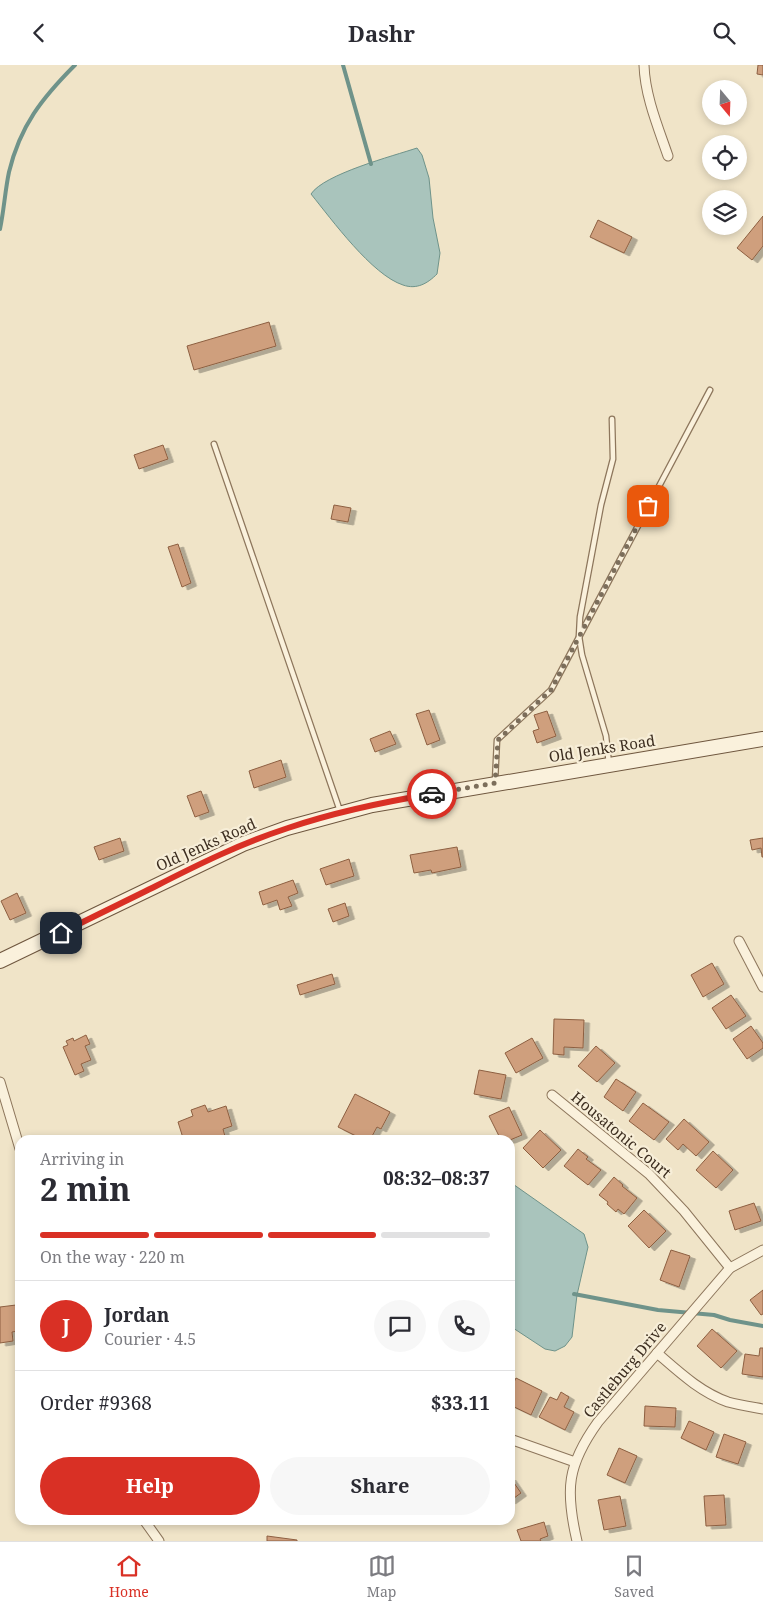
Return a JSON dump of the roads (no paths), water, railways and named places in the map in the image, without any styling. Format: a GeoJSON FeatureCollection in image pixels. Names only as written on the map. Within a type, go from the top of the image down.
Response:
{"type":"FeatureCollection","features":[{"type":"Feature","properties":{"kind":"street"},"geometry":{"type":"LineString","coordinates":[[644,65],[649,97],[668,156]]}},
{"type":"Feature","properties":{"kind":"street","name":"Old Jenks Road"},"geometry":{"type":"LineString","coordinates":[[0,961],[243,844],[287,828],[341,812],[495,783],[763,739]]}},
{"type":"Feature","properties":{"kind":"street"},"geometry":{"type":"LineString","coordinates":[[738,941],[763,987]]}},
{"type":"Feature","properties":{"kind":"street"},"geometry":{"type":"LineString","coordinates":[[0,1082],[16,1135]]}},
{"type":"Feature","properties":{"kind":"street","name":"Housatonic Court"},"geometry":{"type":"LineString","coordinates":[[552,1095],[649,1174],[684,1211],[730,1268]]}},
{"type":"Feature","properties":{"kind":"street","name":"Castleburg Drive"},"geometry":{"type":"LineString","coordinates":[[577,1541],[570,1508],[570,1485],[575,1462],[584,1442],[598,1422],[730,1268],[763,1250]]}},
{"type":"Feature","properties":{"kind":"street"},"geometry":{"type":"LineString","coordinates":[[657,1353],[693,1383],[710,1394],[729,1402],[763,1409]]}},
{"type":"Feature","properties":{"kind":"street"},"geometry":{"type":"LineString","coordinates":[[515,1441],[575,1462]]}},
{"type":"Feature","properties":{"kind":"street"},"geometry":{"type":"LineString","coordinates":[[148,1525],[159,1541]]}},
{"type":"Feature","properties":{"kind":"lane"},"geometry":{"type":"LineString","coordinates":[[495,783],[498,740],[551,690],[710,391]]}},
{"type":"Feature","properties":{"kind":"lane"},"geometry":{"type":"LineString","coordinates":[[609,765],[606,736],[582,655],[579,636],[580,617],[601,505],[613,459],[612,419]]}},
{"type":"Feature","properties":{"kind":"lane"},"geometry":{"type":"LineString","coordinates":[[214,444],[341,812]]}},
{"type":"Feature","properties":{"kind":"water"},"geometry":{"type":"Polygon","coordinates":[[[417,148],[422,155],[429,178],[433,218],[440,253],[437,274],[426,283],[413,287],[403,285],[378,270],[341,232],[311,194],[330,179],[376,161],[417,148]]]}},
{"type":"Feature","properties":{"kind":"water"},"geometry":{"type":"Polygon","coordinates":[[[515,1186],[584,1234],[588,1247],[577,1295],[572,1337],[565,1346],[555,1351],[545,1349],[515,1329],[515,1186]]]}},
{"type":"Feature","properties":{"kind":"waterway"},"geometry":{"type":"LineString","coordinates":[[0,229],[9,172],[19,141],[43,101],[75,65]]}},
{"type":"Feature","properties":{"kind":"waterway"},"geometry":{"type":"LineString","coordinates":[[343,65],[371,164]]}},
{"type":"Feature","properties":{"kind":"waterway"},"geometry":{"type":"LineString","coordinates":[[574,1294],[658,1310],[714,1315],[763,1326]]}}]}
